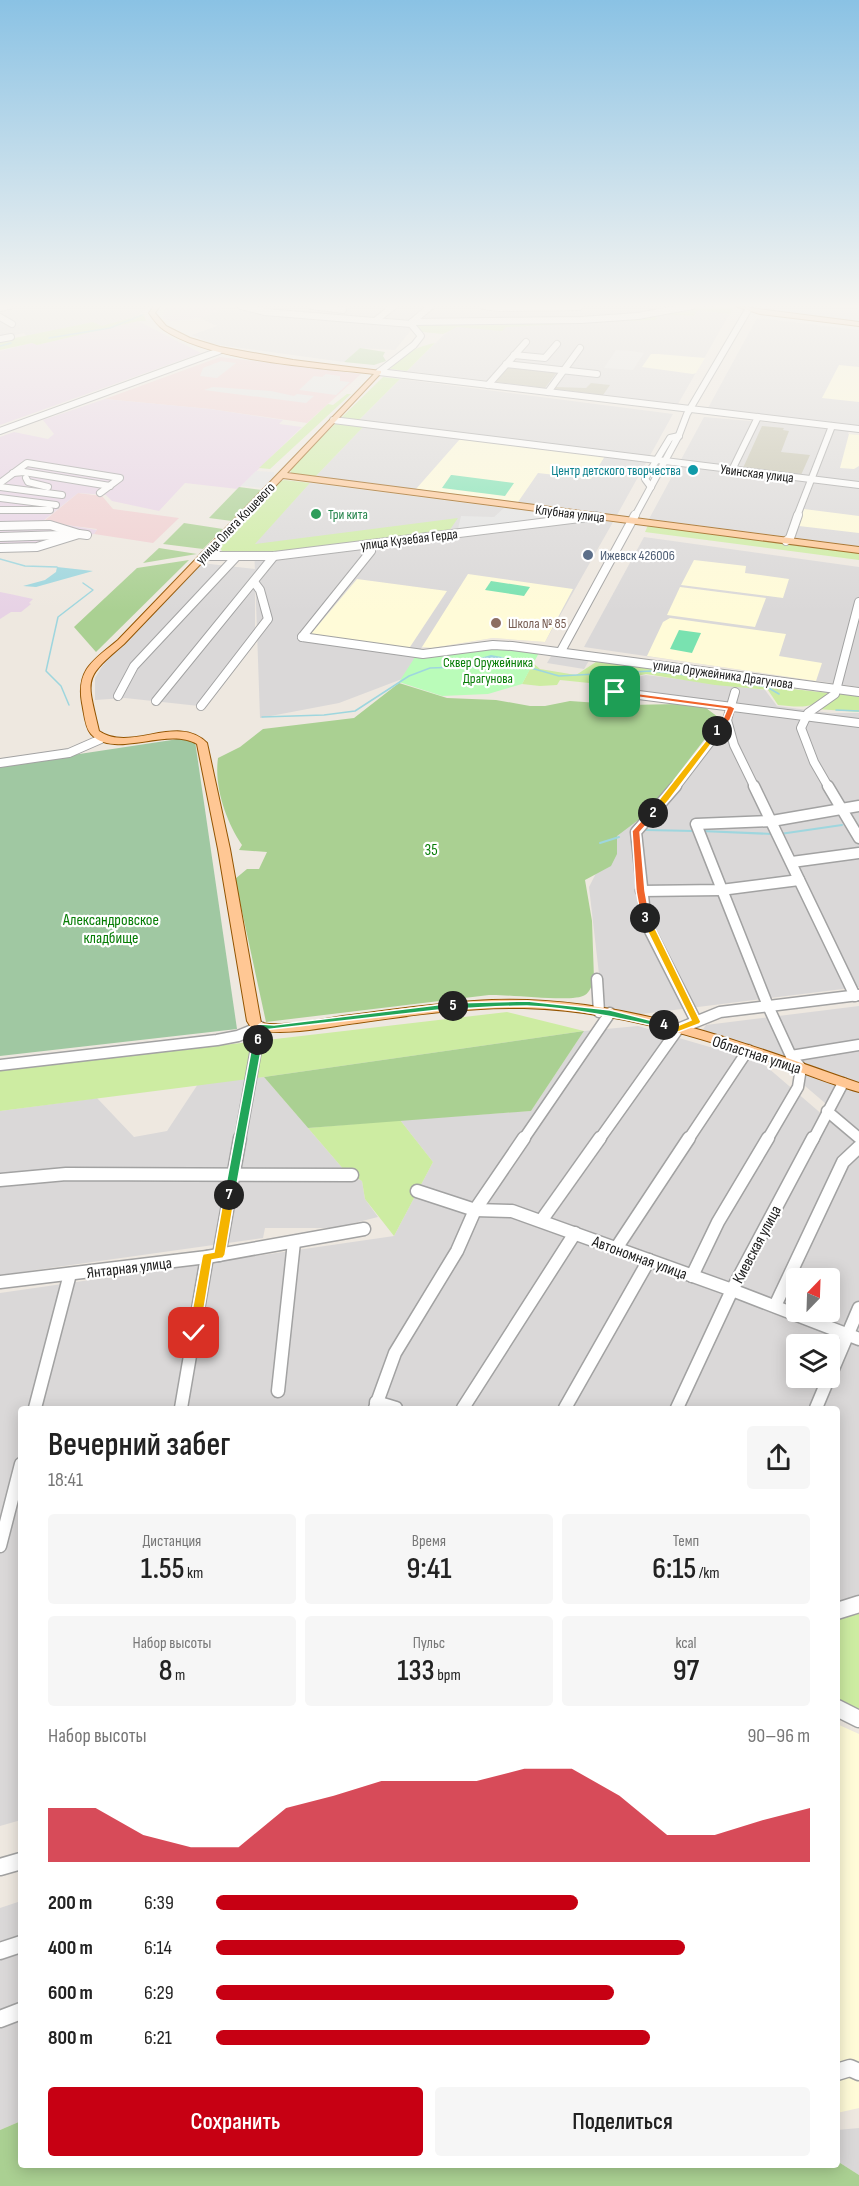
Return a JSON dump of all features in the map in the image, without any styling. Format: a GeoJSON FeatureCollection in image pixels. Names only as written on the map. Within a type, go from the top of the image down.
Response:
{"type":"FeatureCollection","features":[{"type":"Feature","properties":{"kind":"main road","name":"улица Олега Кошевого"},"geometry":{"type":"LineString","coordinates":[[101,739],[94,732],[86,689],[90,671],[213,547],[344,408]]}},
{"type":"Feature","properties":{"kind":"main road","name":"Клубная улица"},"geometry":{"type":"LineString","coordinates":[[281,475],[859,550]]}},
{"type":"Feature","properties":{"kind":"main road"},"geometry":{"type":"LineString","coordinates":[[91,715],[106,732],[119,737],[137,739]]}},
{"type":"Feature","properties":{"kind":"main road"},"geometry":{"type":"LineString","coordinates":[[101,739],[118,741],[184,735],[192,736],[202,743],[224,849],[253,1021],[260,1027]]}},
{"type":"Feature","properties":{"kind":"main road","name":"Областная улица"},"geometry":{"type":"LineString","coordinates":[[260,1027],[274,1028],[457,1005],[527,1004],[604,1012],[678,1029],[859,1088]]}},
{"type":"Feature","properties":{"kind":"street"},"geometry":{"type":"LineString","coordinates":[[0,431],[63,408]]}},
{"type":"Feature","properties":{"kind":"street"},"geometry":{"type":"LineString","coordinates":[[674,408],[859,429]]}},
{"type":"Feature","properties":{"kind":"street"},"geometry":{"type":"LineString","coordinates":[[561,651],[679,436],[690,410]]}},
{"type":"Feature","properties":{"kind":"street"},"geometry":{"type":"LineString","coordinates":[[732,470],[758,417]]}},
{"type":"Feature","properties":{"kind":"street","name":"Увинская улица"},"geometry":{"type":"LineString","coordinates":[[333,420],[581,452],[859,484]]}},
{"type":"Feature","properties":{"kind":"street"},"geometry":{"type":"LineString","coordinates":[[786,541],[790,538],[810,479],[832,426]]}},
{"type":"Feature","properties":{"kind":"street"},"geometry":{"type":"LineString","coordinates":[[651,487],[645,479],[670,438],[679,436]]}},
{"type":"Feature","properties":{"kind":"street"},"geometry":{"type":"LineString","coordinates":[[1,484],[13,474],[27,463],[120,478],[105,490],[13,474]]}},
{"type":"Feature","properties":{"kind":"street"},"geometry":{"type":"LineString","coordinates":[[13,474],[24,472],[105,490]]}},
{"type":"Feature","properties":{"kind":"street"},"geometry":{"type":"LineString","coordinates":[[13,474],[30,491]]}},
{"type":"Feature","properties":{"kind":"street"},"geometry":{"type":"LineString","coordinates":[[26,478],[28,482],[48,487]]}},
{"type":"Feature","properties":{"kind":"street"},"geometry":{"type":"LineString","coordinates":[[1,484],[20,483]]}},
{"type":"Feature","properties":{"kind":"street"},"geometry":{"type":"LineString","coordinates":[[1,484],[62,495]]}},
{"type":"Feature","properties":{"kind":"street"},"geometry":{"type":"LineString","coordinates":[[0,492],[52,505]]}},
{"type":"Feature","properties":{"kind":"street"},"geometry":{"type":"LineString","coordinates":[[0,526],[39,520],[52,505],[72,493]]}},
{"type":"Feature","properties":{"kind":"street"},"geometry":{"type":"LineString","coordinates":[[3,504],[52,505]]}},
{"type":"Feature","properties":{"kind":"street"},"geometry":{"type":"LineString","coordinates":[[3,504],[52,505]]}},
{"type":"Feature","properties":{"kind":"street"},"geometry":{"type":"LineString","coordinates":[[0,515],[39,520],[78,533]]}},
{"type":"Feature","properties":{"kind":"street","name":"улица Кузебая Герда"},"geometry":{"type":"LineString","coordinates":[[204,556],[274,556],[596,516]]}},
{"type":"Feature","properties":{"kind":"street"},"geometry":{"type":"LineString","coordinates":[[0,520],[39,520]]}},
{"type":"Feature","properties":{"kind":"street"},"geometry":{"type":"LineString","coordinates":[[0,531],[78,533]]}},
{"type":"Feature","properties":{"kind":"street"},"geometry":{"type":"LineString","coordinates":[[0,537],[78,533]]}},
{"type":"Feature","properties":{"kind":"street"},"geometry":{"type":"LineString","coordinates":[[0,548],[37,547],[78,533]]}},
{"type":"Feature","properties":{"kind":"street"},"geometry":{"type":"LineString","coordinates":[[0,542],[57,541]]}},
{"type":"Feature","properties":{"kind":"street","name":"улица Оружейника Драгунова"},"geometry":{"type":"LineString","coordinates":[[366,545],[370,552],[302,637],[423,654],[493,645],[561,651],[859,692]]}},
{"type":"Feature","properties":{"kind":"street"},"geometry":{"type":"LineString","coordinates":[[213,547],[215,552],[223,555]]}},
{"type":"Feature","properties":{"kind":"street"},"geometry":{"type":"LineString","coordinates":[[156,701],[274,556]]}},
{"type":"Feature","properties":{"kind":"street"},"geometry":{"type":"LineString","coordinates":[[118,696],[134,666],[236,557]]}},
{"type":"Feature","properties":{"kind":"street"},"geometry":{"type":"LineString","coordinates":[[201,706],[268,619],[260,590],[254,582]]}},
{"type":"Feature","properties":{"kind":"street"},"geometry":{"type":"LineString","coordinates":[[859,602],[835,694],[806,716],[801,728],[814,762],[859,837]]}},
{"type":"Feature","properties":{"kind":"street"},"geometry":{"type":"LineString","coordinates":[[615,692],[859,723]]}},
{"type":"Feature","properties":{"kind":"street"},"geometry":{"type":"LineString","coordinates":[[696,1022],[646,923],[640,891],[636,831],[666,799],[727,720],[735,692]]}},
{"type":"Feature","properties":{"kind":"street"},"geometry":{"type":"LineString","coordinates":[[542,1221],[678,1029],[720,1012],[857,995],[734,745],[727,720]]}},
{"type":"Feature","properties":{"kind":"street"},"geometry":{"type":"LineString","coordinates":[[0,763],[69,753],[101,739]]}},
{"type":"Feature","properties":{"kind":"street"},"geometry":{"type":"LineString","coordinates":[[692,1276],[718,1222],[798,1087],[801,1068],[791,1056],[768,1006],[696,825],[772,821],[859,806]]}},
{"type":"Feature","properties":{"kind":"street"},"geometry":{"type":"LineString","coordinates":[[792,862],[859,853]]}},
{"type":"Feature","properties":{"kind":"street"},"geometry":{"type":"LineString","coordinates":[[640,891],[721,890],[799,880]]}},
{"type":"Feature","properties":{"kind":"street"},"geometry":{"type":"LineString","coordinates":[[375,1405],[395,1353],[457,1251],[475,1210],[604,1012],[597,979]]}},
{"type":"Feature","properties":{"kind":"street"},"geometry":{"type":"LineString","coordinates":[[0,1065],[217,1040],[238,1036],[260,1027]]}},
{"type":"Feature","properties":{"kind":"street"},"geometry":{"type":"LineString","coordinates":[[181,1406],[233,1174],[260,1027]]}},
{"type":"Feature","properties":{"kind":"street"},"geometry":{"type":"LineString","coordinates":[[791,1056],[859,1045]]}},
{"type":"Feature","properties":{"kind":"street"},"geometry":{"type":"LineString","coordinates":[[617,1247],[748,1050]]}},
{"type":"Feature","properties":{"kind":"street","name":"Киевская улица"},"geometry":{"type":"LineString","coordinates":[[678,1406],[732,1290],[843,1083]]}},
{"type":"Feature","properties":{"kind":"street"},"geometry":{"type":"LineString","coordinates":[[827,1111],[859,1138]]}},
{"type":"Feature","properties":{"kind":"street"},"geometry":{"type":"LineString","coordinates":[[775,1306],[843,1162],[859,1147]]}},
{"type":"Feature","properties":{"kind":"street"},"geometry":{"type":"LineString","coordinates":[[0,1180],[66,1174],[352,1176]]}},
{"type":"Feature","properties":{"kind":"street","name":"Автономная улица"},"geometry":{"type":"LineString","coordinates":[[417,1191],[475,1210],[512,1211],[542,1221],[617,1247],[853,1337]]}},
{"type":"Feature","properties":{"kind":"street","name":"Янтарная улица"},"geometry":{"type":"LineString","coordinates":[[0,1282],[213,1256],[364,1229]]}},
{"type":"Feature","properties":{"kind":"street"},"geometry":{"type":"LineString","coordinates":[[464,1406],[575,1233]]}},
{"type":"Feature","properties":{"kind":"street"},"geometry":{"type":"LineString","coordinates":[[278,1391],[294,1242]]}},
{"type":"Feature","properties":{"kind":"street"},"geometry":{"type":"LineString","coordinates":[[566,1406],[649,1260]]}},
{"type":"Feature","properties":{"kind":"street"},"geometry":{"type":"LineString","coordinates":[[36,1406],[70,1274]]}},
{"type":"Feature","properties":{"kind":"street"},"geometry":{"type":"LineString","coordinates":[[840,1358],[853,1337],[859,1308]]}},
{"type":"Feature","properties":{"kind":"street"},"geometry":{"type":"LineString","coordinates":[[817,1406],[824,1388]]}},
{"type":"Feature","properties":{"kind":"street"},"geometry":{"type":"LineString","coordinates":[[0,1546],[18,1476]]}},
{"type":"Feature","properties":{"kind":"street"},"geometry":{"type":"LineString","coordinates":[[840,1610],[859,1604]]}},
{"type":"Feature","properties":{"kind":"street"},"geometry":{"type":"LineString","coordinates":[[840,1710],[859,1719]]}},
{"type":"Feature","properties":{"kind":"street"},"geometry":{"type":"LineString","coordinates":[[0,1867],[18,1862]]}},
{"type":"Feature","properties":{"kind":"street"},"geometry":{"type":"LineString","coordinates":[[0,1951],[18,1945]]}},
{"type":"Feature","properties":{"kind":"street"},"geometry":{"type":"LineString","coordinates":[[0,2019],[18,2012]]}},
{"type":"Feature","properties":{"kind":"street"},"geometry":{"type":"LineString","coordinates":[[840,2071],[850,2068],[859,2072]]}},
{"type":"Feature","properties":{"kind":"shaded area"},"geometry":{"type":"Polygon","coordinates":[[[0,408],[47,408],[0,425],[0,408]]]}},
{"type":"Feature","properties":{"kind":"shaded area"},"geometry":{"type":"Polygon","coordinates":[[[78,408],[200,408],[283,420],[279,424],[302,427],[238,489],[185,483],[159,511],[112,501],[106,495],[78,493],[43,521],[97,530],[94,534],[37,551],[0,551],[0,437],[14,432],[48,439],[54,434],[43,420],[78,408]]]}},
{"type":"Feature","properties":{"kind":"shaded area"},"geometry":{"type":"Polygon","coordinates":[[[200,408],[324,408],[307,423],[200,408]]]}},
{"type":"Feature","properties":{"kind":"shaded area"},"geometry":{"type":"Polygon","coordinates":[[[371,408],[626,408],[673,414],[617,515],[315,477],[363,427],[359,420],[371,408]]]}},
{"type":"Feature","properties":{"kind":"shaded area"},"geometry":{"type":"Polygon","coordinates":[[[708,408],[859,408],[859,426],[708,408]]]}},
{"type":"Feature","properties":{"kind":"shaded area"},"geometry":{"type":"Polygon","coordinates":[[[704,417],[820,427],[849,431],[848,434],[859,435],[859,546],[649,519],[704,417]]]}},
{"type":"Feature","properties":{"kind":"shaded area"},"geometry":{"type":"Polygon","coordinates":[[[762,426],[784,428],[783,430],[789,431],[781,452],[810,455],[801,475],[743,468],[762,426]]]}},
{"type":"Feature","properties":{"kind":"shaded area"},"geometry":{"type":"Polygon","coordinates":[[[849,434],[859,435],[859,466],[854,469],[840,468],[849,434]]]}},
{"type":"Feature","properties":{"kind":"shaded area"},"geometry":{"type":"Polygon","coordinates":[[[460,439],[605,456],[591,479],[538,473],[518,502],[416,489],[460,439]]]}},
{"type":"Feature","properties":{"kind":"shaded area"},"geometry":{"type":"Polygon","coordinates":[[[256,471],[274,472],[274,476],[263,488],[241,486],[256,471]]]}},
{"type":"Feature","properties":{"kind":"shaded area"},"geometry":{"type":"Polygon","coordinates":[[[310,483],[613,522],[545,642],[493,638],[432,648],[422,647],[402,679],[339,703],[260,718],[254,544],[310,483]]]}},
{"type":"Feature","properties":{"kind":"shaded area"},"geometry":{"type":"Polygon","coordinates":[[[78,493],[102,496],[113,509],[179,518],[153,543],[94,534],[97,529],[43,522],[78,493]]]}},
{"type":"Feature","properties":{"kind":"shaded area"},"geometry":{"type":"Polygon","coordinates":[[[504,508],[561,515],[560,517],[458,529],[461,516],[494,517],[504,508]]]}},
{"type":"Feature","properties":{"kind":"shaded area"},"geometry":{"type":"Polygon","coordinates":[[[804,509],[859,516],[859,533],[799,526],[804,509]]]}},
{"type":"Feature","properties":{"kind":"shaded area"},"geometry":{"type":"Polygon","coordinates":[[[644,537],[859,567],[859,687],[584,647],[644,537]]]}},
{"type":"Feature","properties":{"kind":"shaded area"},"geometry":{"type":"Polygon","coordinates":[[[694,560],[746,566],[745,573],[789,579],[783,598],[681,585],[694,560]]]}},
{"type":"Feature","properties":{"kind":"shaded area"},"geometry":{"type":"Polygon","coordinates":[[[201,563],[255,569],[255,637],[199,706],[125,698],[95,700],[95,678],[103,665],[201,563]]]}},
{"type":"Feature","properties":{"kind":"shaded area","name":"Школа № 85"},"geometry":{"type":"Polygon","coordinates":[[[468,574],[573,589],[545,642],[493,638],[432,648],[422,647],[468,574]]]}},
{"type":"Feature","properties":{"kind":"shaded area"},"geometry":{"type":"Polygon","coordinates":[[[357,579],[447,591],[408,650],[310,635],[357,579]]]}},
{"type":"Feature","properties":{"kind":"shaded area"},"geometry":{"type":"Polygon","coordinates":[[[680,587],[766,598],[755,627],[667,615],[680,587]]]}},
{"type":"Feature","properties":{"kind":"shaded area"},"geometry":{"type":"Polygon","coordinates":[[[0,592],[33,599],[29,603],[31,604],[21,612],[11,612],[0,619],[0,592]]]}},
{"type":"Feature","properties":{"kind":"shaded area"},"geometry":{"type":"Polygon","coordinates":[[[670,618],[786,634],[779,656],[822,663],[816,681],[647,656],[663,622],[670,618]]]}},
{"type":"Feature","properties":{"kind":"shaded area"},"geometry":{"type":"Polygon","coordinates":[[[553,653],[590,659],[584,669],[547,663],[553,653]]]}},
{"type":"Feature","properties":{"kind":"shaded area"},"geometry":{"type":"Polygon","coordinates":[[[646,675],[765,690],[777,706],[831,713],[859,713],[859,987],[634,1015],[603,1009],[589,887],[622,822],[642,823],[724,719],[726,710],[615,694],[622,680],[646,675]]]}},
{"type":"Feature","properties":{"kind":"shaded area"},"geometry":{"type":"Polygon","coordinates":[[[859,1006],[859,1132],[764,1051],[701,1032],[706,1025],[859,1006]]]}},
{"type":"Feature","properties":{"kind":"shaded area"},"geometry":{"type":"Polygon","coordinates":[[[638,1026],[761,1062],[859,1146],[859,1715],[840,1706],[840,1406],[18,1406],[18,1821],[0,1826],[0,1293],[394,1236],[433,1162],[400,1120],[531,1111],[584,1031],[638,1026]]]}},
{"type":"Feature","properties":{"kind":"shaded area"},"geometry":{"type":"Polygon","coordinates":[[[264,1077],[345,1171],[362,1181],[365,1199],[378,1217],[334,1228],[265,1228],[263,1238],[0,1275],[0,1111],[97,1098],[134,1137],[167,1131],[198,1084],[264,1077]]]}},
{"type":"Feature","properties":{"kind":"shaded area"},"geometry":{"type":"Polygon","coordinates":[[[840,1725],[859,1734],[859,2108],[840,2112],[840,1725]]]}},
{"type":"Feature","properties":{"kind":"shaded area"},"geometry":{"type":"Polygon","coordinates":[[[18,1902],[18,2122],[0,2130],[0,1908],[18,1902]]]}},
{"type":"Feature","properties":{"kind":"shaded area"},"geometry":{"type":"Polygon","coordinates":[[[859,2128],[859,2175],[840,2163],[840,2130],[859,2128]]]}},
{"type":"Feature","properties":{"kind":"green space"},"geometry":{"type":"Polygon","coordinates":[[[324,408],[336,408],[270,469],[259,468],[324,408]]]}},
{"type":"Feature","properties":{"kind":"green space"},"geometry":{"type":"Polygon","coordinates":[[[351,408],[371,408],[359,420],[341,418],[351,408]]]}},
{"type":"Feature","properties":{"kind":"green space"},"geometry":{"type":"Polygon","coordinates":[[[335,424],[363,427],[315,477],[291,473],[290,469],[335,424]]]}},
{"type":"Feature","properties":{"kind":"green space"},"geometry":{"type":"Polygon","coordinates":[[[451,475],[514,483],[505,496],[442,488],[451,475]]]}},
{"type":"Feature","properties":{"kind":"green space"},"geometry":{"type":"Polygon","coordinates":[[[280,481],[310,483],[255,544],[458,518],[449,531],[256,555],[222,552],[220,546],[280,481]]]}},
{"type":"Feature","properties":{"kind":"green space"},"geometry":{"type":"Polygon","coordinates":[[[239,487],[262,490],[232,521],[209,518],[239,487]]]}},
{"type":"Feature","properties":{"kind":"green space"},"geometry":{"type":"Polygon","coordinates":[[[184,523],[223,529],[203,549],[163,544],[184,523]]]}},
{"type":"Feature","properties":{"kind":"green space"},"geometry":{"type":"Polygon","coordinates":[[[648,525],[859,553],[859,560],[645,532],[648,525]]]}},
{"type":"Feature","properties":{"kind":"green space"},"geometry":{"type":"Polygon","coordinates":[[[159,548],[197,554],[143,563],[159,548]]]}},
{"type":"Feature","properties":{"kind":"green space"},"geometry":{"type":"Polygon","coordinates":[[[189,560],[96,652],[74,627],[137,568],[189,560]]]}},
{"type":"Feature","properties":{"kind":"green space"},"geometry":{"type":"Polygon","coordinates":[[[491,581],[530,587],[524,596],[485,590],[491,581]]]}},
{"type":"Feature","properties":{"kind":"green space"},"geometry":{"type":"Polygon","coordinates":[[[679,630],[701,633],[692,653],[670,649],[679,630]]]}},
{"type":"Feature","properties":{"kind":"green space","name":"Сквер Оружейника Драгунова"},"geometry":{"type":"Polygon","coordinates":[[[494,647],[540,651],[522,684],[488,694],[442,696],[399,682],[415,657],[494,647]]]}},
{"type":"Feature","properties":{"kind":"green space"},"geometry":{"type":"Polygon","coordinates":[[[613,660],[776,682],[793,689],[828,693],[812,705],[799,707],[778,705],[768,690],[715,685],[646,674],[599,684],[560,680],[557,685],[522,684],[533,663],[540,669],[576,675],[596,662],[613,660]]]}},
{"type":"Feature","properties":{"kind":"green space","name":"35"},"geometry":{"type":"Polygon","coordinates":[[[399,683],[447,698],[496,700],[530,706],[545,706],[570,701],[627,705],[680,704],[706,708],[718,717],[718,722],[654,805],[645,815],[617,836],[617,854],[611,866],[585,880],[592,921],[594,979],[590,990],[585,995],[555,998],[489,995],[266,1022],[235,879],[247,869],[259,869],[267,852],[239,850],[242,845],[222,803],[217,769],[218,758],[240,747],[263,729],[354,718],[399,683]]]}},
{"type":"Feature","properties":{"kind":"green space"},"geometry":{"type":"Polygon","coordinates":[[[842,692],[859,695],[859,712],[817,709],[842,692]]]}},
{"type":"Feature","properties":{"kind":"green space","name":"Александровское кладбище"},"geometry":{"type":"Polygon","coordinates":[[[185,738],[195,741],[237,1029],[0,1056],[0,766],[185,738]]]}},
{"type":"Feature","properties":{"kind":"green space"},"geometry":{"type":"Polygon","coordinates":[[[507,1012],[584,1031],[264,1077],[0,1111],[0,1071],[507,1012]]]}},
{"type":"Feature","properties":{"kind":"green space"},"geometry":{"type":"Polygon","coordinates":[[[584,1031],[531,1111],[308,1128],[264,1077],[584,1031]]]}},
{"type":"Feature","properties":{"kind":"green space"},"geometry":{"type":"Polygon","coordinates":[[[400,1120],[433,1162],[394,1236],[365,1199],[362,1181],[345,1171],[308,1128],[400,1120]]]}},
{"type":"Feature","properties":{"kind":"green space"},"geometry":{"type":"Polygon","coordinates":[[[859,1613],[859,1709],[840,1700],[840,1619],[859,1613]]]}},
{"type":"Feature","properties":{"kind":"green space"},"geometry":{"type":"Polygon","coordinates":[[[18,2122],[18,2168],[840,2168],[840,2163],[859,2175],[859,2186],[0,2186],[0,2130],[18,2122]]]}},
{"type":"Feature","properties":{"kind":"water"},"geometry":{"type":"Polygon","coordinates":[[[57,567],[93,571],[36,587],[23,586],[45,580],[56,572],[57,567]]]}},
{"type":"Feature","properties":{"kind":"water"},"geometry":{"type":"Polygon","coordinates":[[[491,655],[508,660],[506,664],[493,669],[459,667],[459,664],[491,655]]]}},
{"type":"Feature","properties":{"kind":"waterway"},"geometry":{"type":"LineString","coordinates":[[0,559],[25,566],[57,567]]}},
{"type":"Feature","properties":{"kind":"waterway"},"geometry":{"type":"LineString","coordinates":[[69,705],[61,686],[46,671],[58,617],[93,590],[83,583]]}},
{"type":"Feature","properties":{"kind":"waterway"},"geometry":{"type":"LineString","coordinates":[[517,664],[559,676],[651,671],[722,679],[767,687],[779,694]]}},
{"type":"Feature","properties":{"kind":"waterway"},"geometry":{"type":"LineString","coordinates":[[262,717],[324,715],[355,711],[409,676],[430,668],[459,667]]}},
{"type":"Feature","properties":{"kind":"waterway"},"geometry":{"type":"LineString","coordinates":[[836,710],[859,711]]}},
{"type":"Feature","properties":{"kind":"waterway"},"geometry":{"type":"LineString","coordinates":[[780,834],[842,825]]}},
{"type":"Feature","properties":{"kind":"waterway"},"geometry":{"type":"LineString","coordinates":[[646,830],[694,831]]}},
{"type":"Feature","properties":{"kind":"waterway"},"geometry":{"type":"LineString","coordinates":[[701,831],[773,834]]}},
{"type":"Feature","properties":{"kind":"waterway"},"geometry":{"type":"LineString","coordinates":[[600,843],[619,837]]}},
{"type":"Feature","properties":{"kind":"place","name":"Центр детского творчества"},"geometry":{"type":"Point","coordinates":[693,470]}},
{"type":"Feature","properties":{"kind":"place","name":"Три кита"},"geometry":{"type":"Point","coordinates":[316,514]}},
{"type":"Feature","properties":{"kind":"place","name":"Ижевск 426006"},"geometry":{"type":"Point","coordinates":[588,555]}},
{"type":"Feature","properties":{"kind":"place","name":"Школа № 85"},"geometry":{"type":"Point","coordinates":[496,623]}},
{"type":"Feature","properties":{"kind":"route"},"geometry":{"type":"LineString","coordinates":[[194,1333],[207,1257],[219,1255],[260,1027],[274,1028],[457,1005],[527,1004],[610,1013],[678,1029],[696,1022],[646,923],[640,891],[636,831],[666,799],[727,720],[731,708],[615,692]]}}]}
